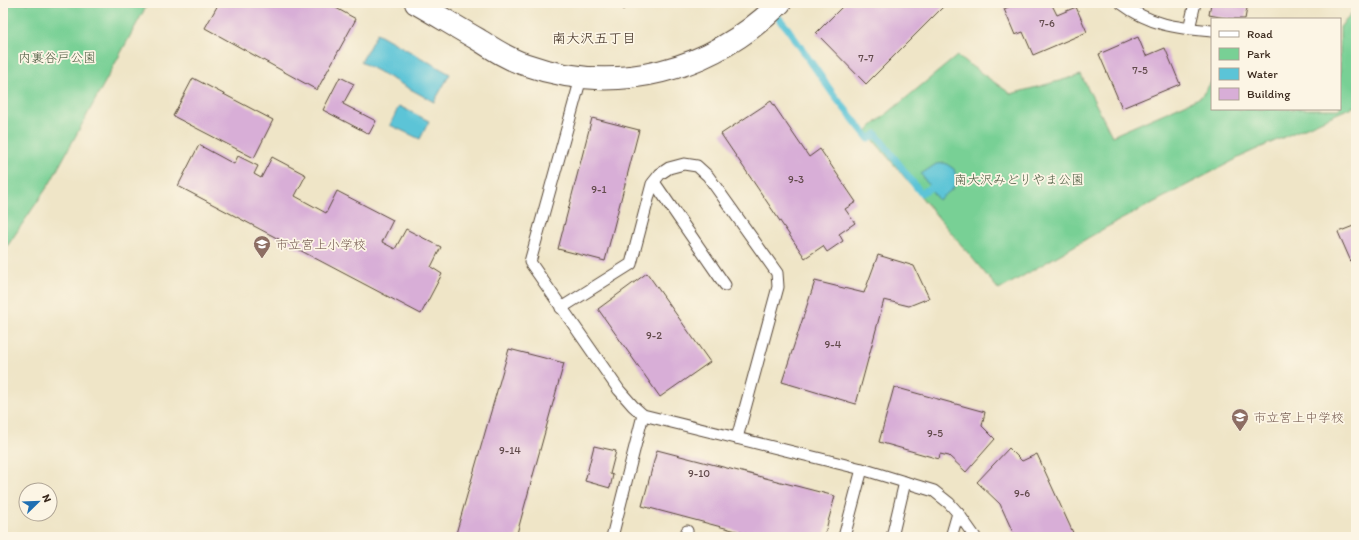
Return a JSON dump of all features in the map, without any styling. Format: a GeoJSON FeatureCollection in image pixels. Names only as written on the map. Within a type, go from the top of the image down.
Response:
{"type":"FeatureCollection","features":[{"type":"Feature","properties":{"kind":"street"},"geometry":{"type":"LineString","coordinates":[[429,6],[501,54],[523,64],[581,78],[621,79],[670,70],[695,61],[730,43],[766,17],[780,3]]}},
{"type":"Feature","properties":{"kind":"lane"},"geometry":{"type":"LineString","coordinates":[[1120,3],[1141,17],[1172,26],[1211,31]]}},
{"type":"Feature","properties":{"kind":"lane"},"geometry":{"type":"LineString","coordinates":[[1189,29],[1195,3]]}},
{"type":"Feature","properties":{"kind":"lane"},"geometry":{"type":"LineString","coordinates":[[581,78],[530,262],[619,390],[633,406],[643,414],[862,469],[934,491],[949,503],[958,513],[975,537]]}},
{"type":"Feature","properties":{"kind":"lane"},"geometry":{"type":"LineString","coordinates":[[561,308],[631,264],[652,184],[660,174],[669,168],[684,164],[697,166],[708,176],[777,273],[778,287],[737,438]]}},
{"type":"Feature","properties":{"kind":"lane"},"geometry":{"type":"LineString","coordinates":[[654,182],[725,285]]}},
{"type":"Feature","properties":{"kind":"lane"},"geometry":{"type":"LineString","coordinates":[[612,537],[643,414]]}},
{"type":"Feature","properties":{"kind":"lane"},"geometry":{"type":"LineString","coordinates":[[844,537],[862,469]]}},
{"type":"Feature","properties":{"kind":"lane"},"geometry":{"type":"LineString","coordinates":[[892,537],[905,482]]}},
{"type":"Feature","properties":{"kind":"lane"},"geometry":{"type":"LineString","coordinates":[[951,537],[958,513]]}},
{"type":"Feature","properties":{"kind":"green space","name":"内裏谷戸公園"},"geometry":{"type":"Polygon","coordinates":[[[3,3],[148,3],[50,183],[8,245],[3,248],[3,3]]]}},
{"type":"Feature","properties":{"kind":"green space","name":"南大沢みどりやま公園"},"geometry":{"type":"Polygon","coordinates":[[[1356,9],[1356,107],[1352,107],[1248,153],[1105,228],[999,290],[866,131],[957,56],[1011,94],[1081,75],[1112,136],[1201,97],[1211,82],[1211,110],[1341,110],[1341,26],[1356,9]]]}},
{"type":"Feature","properties":{"kind":"water"},"geometry":{"type":"Polygon","coordinates":[[[377,33],[450,74],[434,102],[361,62],[377,33]]]}},
{"type":"Feature","properties":{"kind":"water"},"geometry":{"type":"Polygon","coordinates":[[[399,106],[429,121],[420,139],[390,125],[399,106]]]}},
{"type":"Feature","properties":{"kind":"water"},"geometry":{"type":"Polygon","coordinates":[[[945,163],[954,169],[957,180],[953,189],[938,200],[921,174],[936,164],[945,163]]]}},
{"type":"Feature","properties":{"kind":"building"},"geometry":{"type":"Polygon","coordinates":[[[219,3],[327,3],[356,19],[317,90],[205,28],[219,3]]]}},
{"type":"Feature","properties":{"kind":"building"},"geometry":{"type":"Polygon","coordinates":[[[618,3],[630,3],[623,10],[618,3]]]}},
{"type":"Feature","properties":{"kind":"building"},"geometry":{"type":"Polygon","coordinates":[[[846,3],[947,3],[866,84],[816,33],[846,3]]]}},
{"type":"Feature","properties":{"kind":"building"},"geometry":{"type":"Polygon","coordinates":[[[1017,3],[1051,3],[1057,15],[1076,7],[1087,32],[1033,55],[1023,32],[1015,35],[1004,9],[1017,3]]]}},
{"type":"Feature","properties":{"kind":"building"},"geometry":{"type":"Polygon","coordinates":[[[1211,3],[1248,3],[1245,18],[1225,18],[1209,15],[1211,3]]]}},
{"type":"Feature","properties":{"kind":"building"},"geometry":{"type":"Polygon","coordinates":[[[1138,37],[1146,56],[1165,48],[1180,84],[1122,108],[1099,54],[1138,37]]]}},
{"type":"Feature","properties":{"kind":"building"},"geometry":{"type":"Polygon","coordinates":[[[340,77],[354,84],[343,104],[376,121],[369,134],[323,110],[340,77]]]}},
{"type":"Feature","properties":{"kind":"building"},"geometry":{"type":"Polygon","coordinates":[[[193,78],[273,120],[254,158],[173,116],[193,78]]]}},
{"type":"Feature","properties":{"kind":"building"},"geometry":{"type":"Polygon","coordinates":[[[771,101],[809,157],[820,149],[856,202],[845,209],[855,223],[839,234],[843,241],[827,252],[823,246],[805,258],[721,134],[771,101]]]}},
{"type":"Feature","properties":{"kind":"building"},"geometry":{"type":"Polygon","coordinates":[[[592,118],[639,130],[605,261],[558,249],[592,118]]]}},
{"type":"Feature","properties":{"kind":"building"},"geometry":{"type":"Polygon","coordinates":[[[199,145],[234,164],[238,156],[258,166],[254,174],[261,178],[272,157],[306,175],[295,196],[326,213],[337,191],[393,220],[382,242],[395,249],[406,229],[441,247],[431,267],[442,274],[421,314],[178,186],[199,145]]]}},
{"type":"Feature","properties":{"kind":"building"},"geometry":{"type":"Polygon","coordinates":[[[1356,225],[1356,273],[1338,232],[1356,225]]]}},
{"type":"Feature","properties":{"kind":"building"},"geometry":{"type":"Polygon","coordinates":[[[878,255],[914,266],[929,298],[909,306],[884,300],[856,404],[782,382],[815,281],[864,293],[878,255]]]}},
{"type":"Feature","properties":{"kind":"building"},"geometry":{"type":"Polygon","coordinates":[[[647,273],[710,362],[660,397],[598,309],[647,273]]]}},
{"type":"Feature","properties":{"kind":"building"},"geometry":{"type":"Polygon","coordinates":[[[509,349],[564,363],[516,537],[455,537],[509,349]]]}},
{"type":"Feature","properties":{"kind":"building"},"geometry":{"type":"Polygon","coordinates":[[[894,387],[985,412],[982,426],[995,439],[966,472],[949,456],[940,454],[939,459],[879,442],[894,387]]]}},
{"type":"Feature","properties":{"kind":"building"},"geometry":{"type":"Polygon","coordinates":[[[594,446],[616,451],[610,474],[613,475],[610,488],[585,481],[594,446]]]}},
{"type":"Feature","properties":{"kind":"building"},"geometry":{"type":"Polygon","coordinates":[[[1009,448],[1022,461],[1037,454],[1075,537],[1015,537],[1000,504],[977,482],[1009,448]]]}},
{"type":"Feature","properties":{"kind":"building"},"geometry":{"type":"Polygon","coordinates":[[[657,450],[835,496],[824,537],[759,537],[642,506],[657,450]]]}},
{"type":"Feature","properties":{"kind":"waterway"},"geometry":{"type":"LineString","coordinates":[[773,11],[788,29],[833,94],[869,139],[876,134],[921,193],[930,188]]}},
{"type":"Feature","properties":{"kind":"place","name":"市立宮上小学校"},"geometry":{"type":"Point","coordinates":[262,259]}},
{"type":"Feature","properties":{"kind":"place","name":"市立宮上中学校"},"geometry":{"type":"Point","coordinates":[1240,432]}},
{"type":"Feature","properties":{"kind":"district","name":"南大沢五丁目"},"geometry":{"type":"Point","coordinates":[594,38]}}]}
